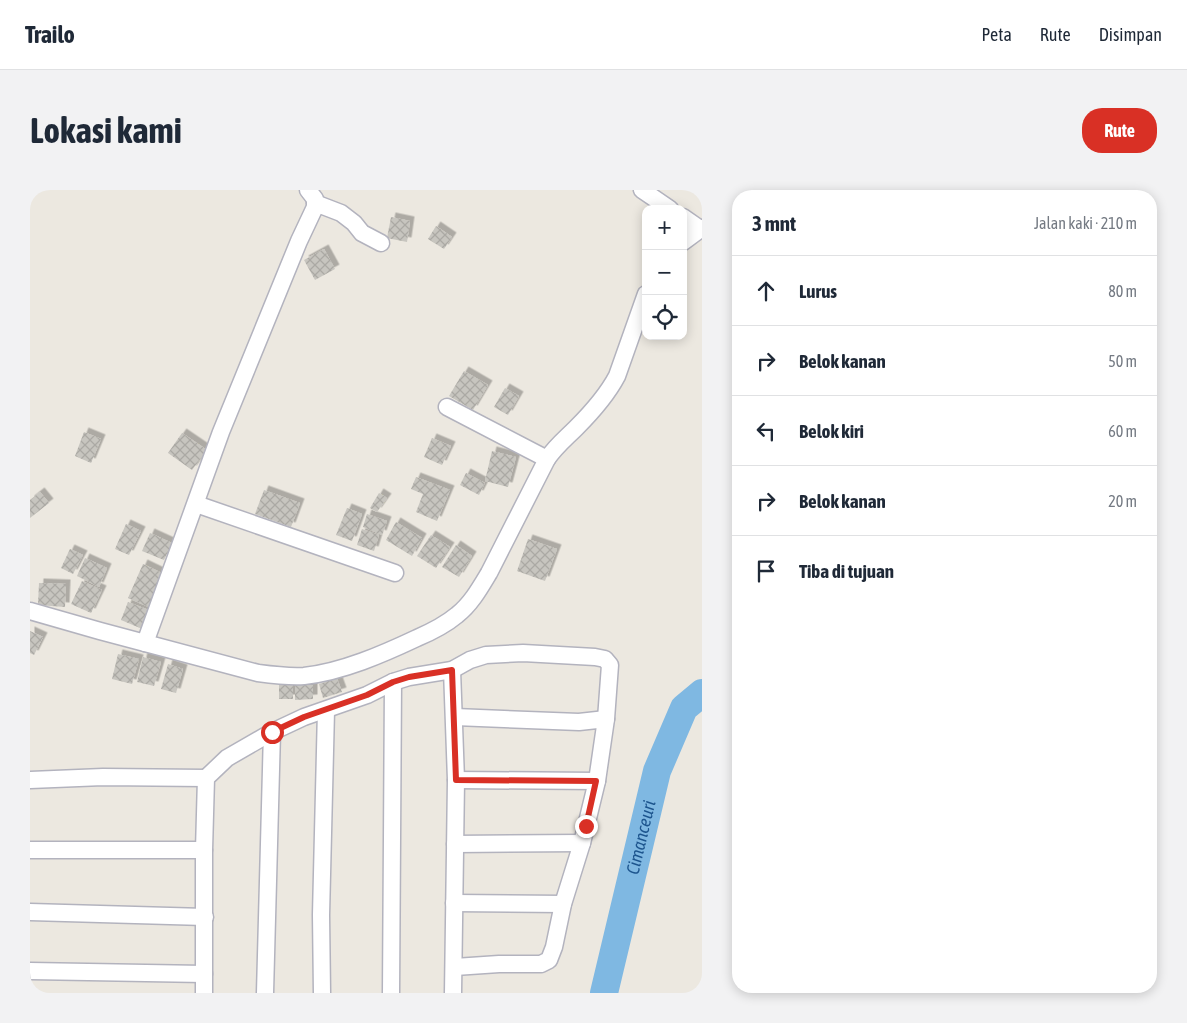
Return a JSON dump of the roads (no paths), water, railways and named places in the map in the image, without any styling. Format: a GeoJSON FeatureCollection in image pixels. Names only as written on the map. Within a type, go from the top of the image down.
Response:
{"type":"FeatureCollection","features":[{"type":"Feature","properties":{"kind":"street"},"geometry":{"type":"LineString","coordinates":[[642,190],[664,205]]}},
{"type":"Feature","properties":{"kind":"street"},"geometry":{"type":"LineString","coordinates":[[145,643],[221,432],[312,197],[341,213],[354,223],[362,233],[381,243]]}},
{"type":"Feature","properties":{"kind":"street"},"geometry":{"type":"LineString","coordinates":[[687,219],[701,228],[687,239]]}},
{"type":"Feature","properties":{"kind":"street"},"geometry":{"type":"LineString","coordinates":[[30,610],[258,673],[280,676],[304,676],[330,670],[382,654],[440,627],[468,605],[490,573],[555,446],[576,428],[611,388],[618,376],[646,295]]}},
{"type":"Feature","properties":{"kind":"street"},"geometry":{"type":"LineString","coordinates":[[447,407],[547,459]]}},
{"type":"Feature","properties":{"kind":"street"},"geometry":{"type":"LineString","coordinates":[[196,504],[396,573]]}},
{"type":"Feature","properties":{"kind":"street"},"geometry":{"type":"LineString","coordinates":[[30,780],[103,777],[206,778],[227,758],[272,732],[367,695],[393,682],[409,677],[452,670],[486,654],[523,653],[600,658],[608,661],[610,665],[606,719],[596,781],[582,844],[563,904],[552,953],[547,962],[541,964],[455,967]]}},
{"type":"Feature","properties":{"kind":"street"},"geometry":{"type":"LineString","coordinates":[[452,670],[456,780],[455,967],[453,993]]}},
{"type":"Feature","properties":{"kind":"street"},"geometry":{"type":"LineString","coordinates":[[391,993],[393,682]]}},
{"type":"Feature","properties":{"kind":"street"},"geometry":{"type":"LineString","coordinates":[[322,993],[321,915],[326,710]]}},
{"type":"Feature","properties":{"kind":"street"},"geometry":{"type":"LineString","coordinates":[[455,717],[579,722],[606,719]]}},
{"type":"Feature","properties":{"kind":"street"},"geometry":{"type":"LineString","coordinates":[[265,993],[272,732]]}},
{"type":"Feature","properties":{"kind":"street"},"geometry":{"type":"LineString","coordinates":[[204,993],[206,778]]}},
{"type":"Feature","properties":{"kind":"street"},"geometry":{"type":"LineString","coordinates":[[456,780],[596,781]]}},
{"type":"Feature","properties":{"kind":"street"},"geometry":{"type":"LineString","coordinates":[[455,844],[582,844]]}},
{"type":"Feature","properties":{"kind":"street"},"geometry":{"type":"LineString","coordinates":[[30,850],[204,850]]}},
{"type":"Feature","properties":{"kind":"street"},"geometry":{"type":"LineString","coordinates":[[454,903],[563,904]]}},
{"type":"Feature","properties":{"kind":"street"},"geometry":{"type":"LineString","coordinates":[[30,912],[205,917]]}},
{"type":"Feature","properties":{"kind":"street"},"geometry":{"type":"LineString","coordinates":[[30,971],[204,974]]}},
{"type":"Feature","properties":{"kind":"waterway","name":"Cimanceuri"},"geometry":{"type":"LineString","coordinates":[[604,993],[657,771],[684,708],[702,693]]}}]}
